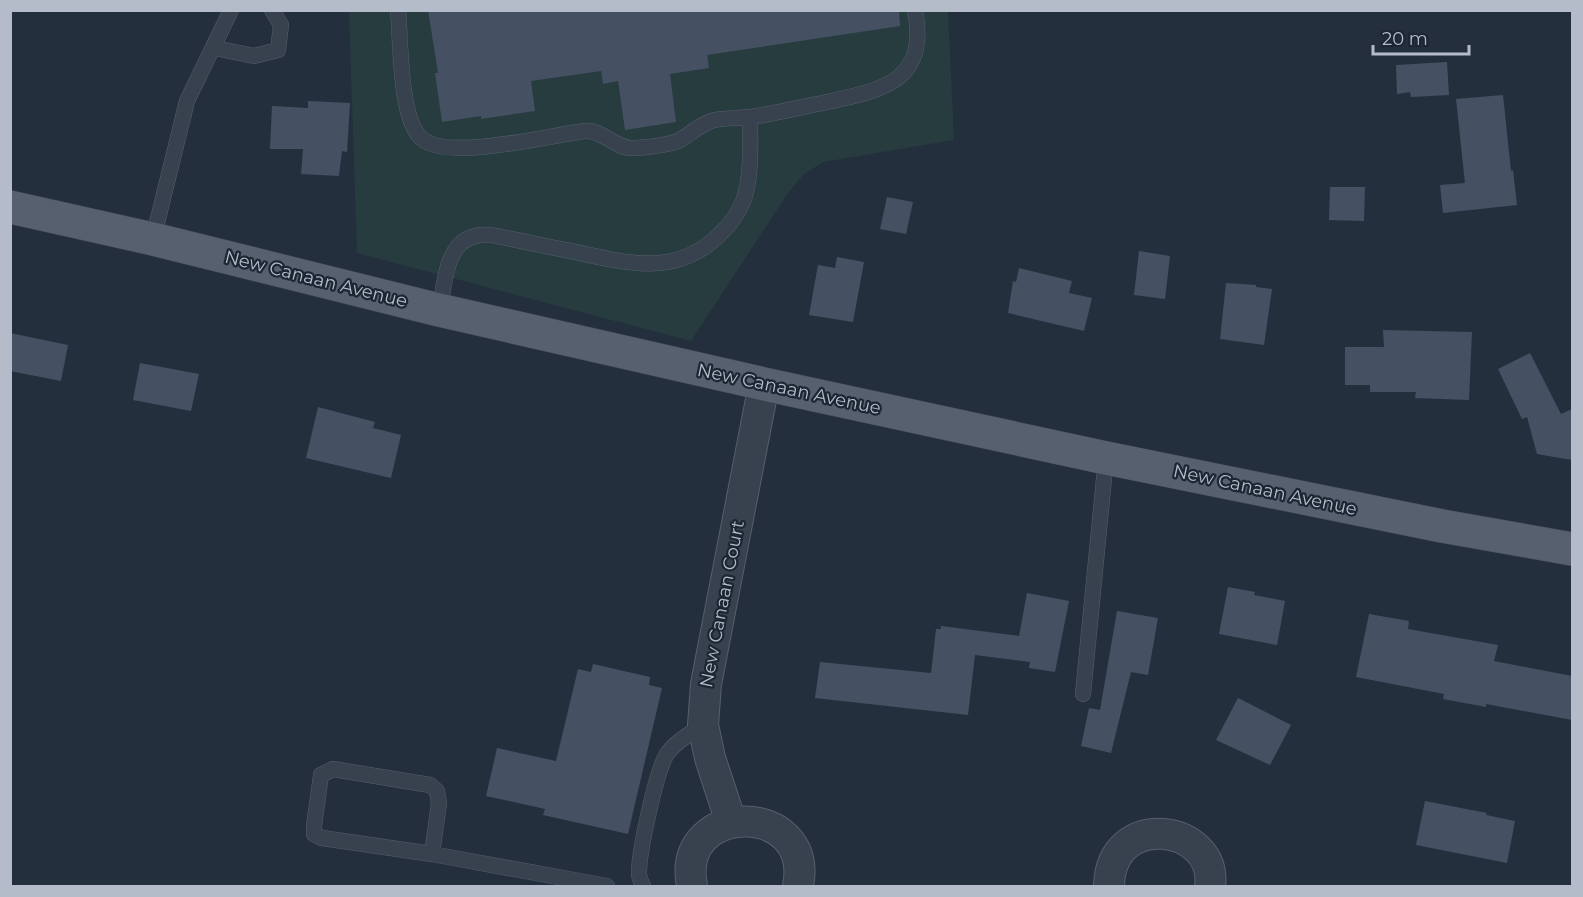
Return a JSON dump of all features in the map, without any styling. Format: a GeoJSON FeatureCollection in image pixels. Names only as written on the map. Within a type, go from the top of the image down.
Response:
{"type":"FeatureCollection","features":[{"type":"Feature","properties":{"kind":"main road","name":"New Canaan Avenue"},"geometry":{"type":"LineString","coordinates":[[10,207],[153,239],[439,310],[764,384],[1106,458],[1442,526],[1572,549]]}},
{"type":"Feature","properties":{"kind":"street","name":"New Canaan Court"},"geometry":{"type":"LineString","coordinates":[[731,822],[710,758],[703,725],[706,684],[764,384]]}},
{"type":"Feature","properties":{"kind":"street"},"geometry":{"type":"LineString","coordinates":[[690,886],[691,868],[699,846],[715,829],[742,820],[760,822],[776,829],[785,837],[797,857],[800,875],[798,886]]}},
{"type":"Feature","properties":{"kind":"street"},"geometry":{"type":"LineString","coordinates":[[1109,886],[1111,868],[1119,852],[1132,841],[1149,834],[1166,833],[1184,839],[1197,849],[1207,865],[1210,886]]}},
{"type":"Feature","properties":{"kind":"lane"},"geometry":{"type":"LineString","coordinates":[[153,239],[187,101],[215,48],[231,10]]}},
{"type":"Feature","properties":{"kind":"lane"},"geometry":{"type":"LineString","coordinates":[[215,48],[254,56],[278,50],[281,25],[272,10]]}},
{"type":"Feature","properties":{"kind":"lane"},"geometry":{"type":"LineString","coordinates":[[398,10],[405,97],[407,113],[412,126],[421,138],[429,143],[442,147],[459,148],[488,146],[589,130],[629,148],[677,142],[711,121],[750,117],[872,92],[895,82],[910,63],[915,52],[918,34],[915,10]]}},
{"type":"Feature","properties":{"kind":"lane"},"geometry":{"type":"LineString","coordinates":[[439,310],[453,250],[460,242],[479,234],[635,264],[669,262],[697,253],[728,227],[743,201],[749,176],[750,117]]}},
{"type":"Feature","properties":{"kind":"lane"},"geometry":{"type":"LineString","coordinates":[[1083,694],[1106,458]]}},
{"type":"Feature","properties":{"kind":"lane"},"geometry":{"type":"LineString","coordinates":[[643,886],[639,875],[642,849],[660,768],[667,753],[703,725]]}},
{"type":"Feature","properties":{"kind":"lane"},"geometry":{"type":"LineString","coordinates":[[432,854],[439,803],[437,791],[430,785],[333,769],[321,775],[314,834],[322,838],[432,854],[607,886]]}},
{"type":"Feature","properties":{"kind":"green space"},"geometry":{"type":"Polygon","coordinates":[[[349,11],[948,11],[954,140],[823,162],[803,175],[788,193],[691,341],[357,253],[349,11]]]}},
{"type":"Feature","properties":{"kind":"building"},"geometry":{"type":"Polygon","coordinates":[[[428,10],[899,10],[900,26],[707,55],[709,68],[670,74],[676,122],[625,130],[618,81],[603,84],[601,71],[531,81],[535,111],[442,122],[435,73],[438,73],[428,10]]]}},
{"type":"Feature","properties":{"kind":"building"},"geometry":{"type":"Polygon","coordinates":[[[1447,62],[1449,95],[1411,97],[1410,92],[1397,94],[1396,65],[1447,62]]]}},
{"type":"Feature","properties":{"kind":"building"},"geometry":{"type":"Polygon","coordinates":[[[1503,95],[1517,205],[1443,213],[1440,185],[1465,183],[1456,99],[1503,95]]]}},
{"type":"Feature","properties":{"kind":"building"},"geometry":{"type":"Polygon","coordinates":[[[308,101],[350,103],[347,152],[342,151],[339,176],[301,174],[303,149],[270,149],[272,106],[308,108],[308,101]]]}},
{"type":"Feature","properties":{"kind":"building"},"geometry":{"type":"Polygon","coordinates":[[[1330,187],[1365,187],[1364,221],[1329,220],[1330,187]]]}},
{"type":"Feature","properties":{"kind":"building"},"geometry":{"type":"Polygon","coordinates":[[[887,197],[913,202],[906,234],[880,229],[887,197]]]}},
{"type":"Feature","properties":{"kind":"building"},"geometry":{"type":"Polygon","coordinates":[[[1139,251],[1170,256],[1165,299],[1134,295],[1139,251]]]}},
{"type":"Feature","properties":{"kind":"building"},"geometry":{"type":"Polygon","coordinates":[[[837,257],[864,262],[853,322],[809,315],[818,265],[835,268],[837,257]]]}},
{"type":"Feature","properties":{"kind":"building"},"geometry":{"type":"Polygon","coordinates":[[[1019,268],[1072,281],[1069,293],[1092,298],[1084,331],[1008,313],[1013,281],[1016,282],[1019,268]]]}},
{"type":"Feature","properties":{"kind":"building"},"geometry":{"type":"Polygon","coordinates":[[[1226,283],[1256,285],[1256,287],[1272,289],[1264,345],[1220,339],[1226,283]]]}},
{"type":"Feature","properties":{"kind":"building"},"geometry":{"type":"Polygon","coordinates":[[[1383,330],[1472,332],[1469,400],[1415,398],[1416,392],[1370,392],[1370,385],[1345,385],[1345,347],[1384,347],[1383,330]]]}},
{"type":"Feature","properties":{"kind":"building"},"geometry":{"type":"Polygon","coordinates":[[[10,333],[68,345],[61,381],[10,371],[10,333]]]}},
{"type":"Feature","properties":{"kind":"building"},"geometry":{"type":"Polygon","coordinates":[[[1530,353],[1561,414],[1572,409],[1572,460],[1537,454],[1527,417],[1522,419],[1498,369],[1530,353]]]}},
{"type":"Feature","properties":{"kind":"building"},"geometry":{"type":"Polygon","coordinates":[[[140,363],[199,374],[191,411],[133,400],[140,363]]]}},
{"type":"Feature","properties":{"kind":"building"},"geometry":{"type":"Polygon","coordinates":[[[318,407],[375,422],[373,428],[401,435],[391,478],[306,458],[318,407]]]}},
{"type":"Feature","properties":{"kind":"building"},"geometry":{"type":"Polygon","coordinates":[[[1228,587],[1285,601],[1277,645],[1219,634],[1228,587]]]}},
{"type":"Feature","properties":{"kind":"building"},"geometry":{"type":"Polygon","coordinates":[[[1027,593],[1069,601],[1055,672],[1029,668],[1030,662],[975,655],[968,715],[815,698],[820,662],[931,673],[936,629],[941,629],[941,626],[1019,636],[1027,593]]]}},
{"type":"Feature","properties":{"kind":"building"},"geometry":{"type":"Polygon","coordinates":[[[1117,611],[1158,618],[1148,675],[1131,672],[1111,753],[1081,746],[1089,708],[1100,710],[1117,611]]]}},
{"type":"Feature","properties":{"kind":"building"},"geometry":{"type":"Polygon","coordinates":[[[1369,614],[1409,621],[1408,629],[1498,645],[1494,661],[1572,676],[1572,720],[1486,704],[1486,707],[1443,699],[1444,694],[1356,677],[1369,614]]]}},
{"type":"Feature","properties":{"kind":"building"},"geometry":{"type":"Polygon","coordinates":[[[593,664],[650,677],[649,685],[662,688],[628,834],[543,815],[545,809],[486,796],[497,748],[556,761],[578,669],[591,672],[593,664]]]}},
{"type":"Feature","properties":{"kind":"building"},"geometry":{"type":"Polygon","coordinates":[[[1238,698],[1291,725],[1270,765],[1216,740],[1238,698]]]}},
{"type":"Feature","properties":{"kind":"building"},"geometry":{"type":"Polygon","coordinates":[[[1425,801],[1515,821],[1507,863],[1416,845],[1425,801]]]}}]}
